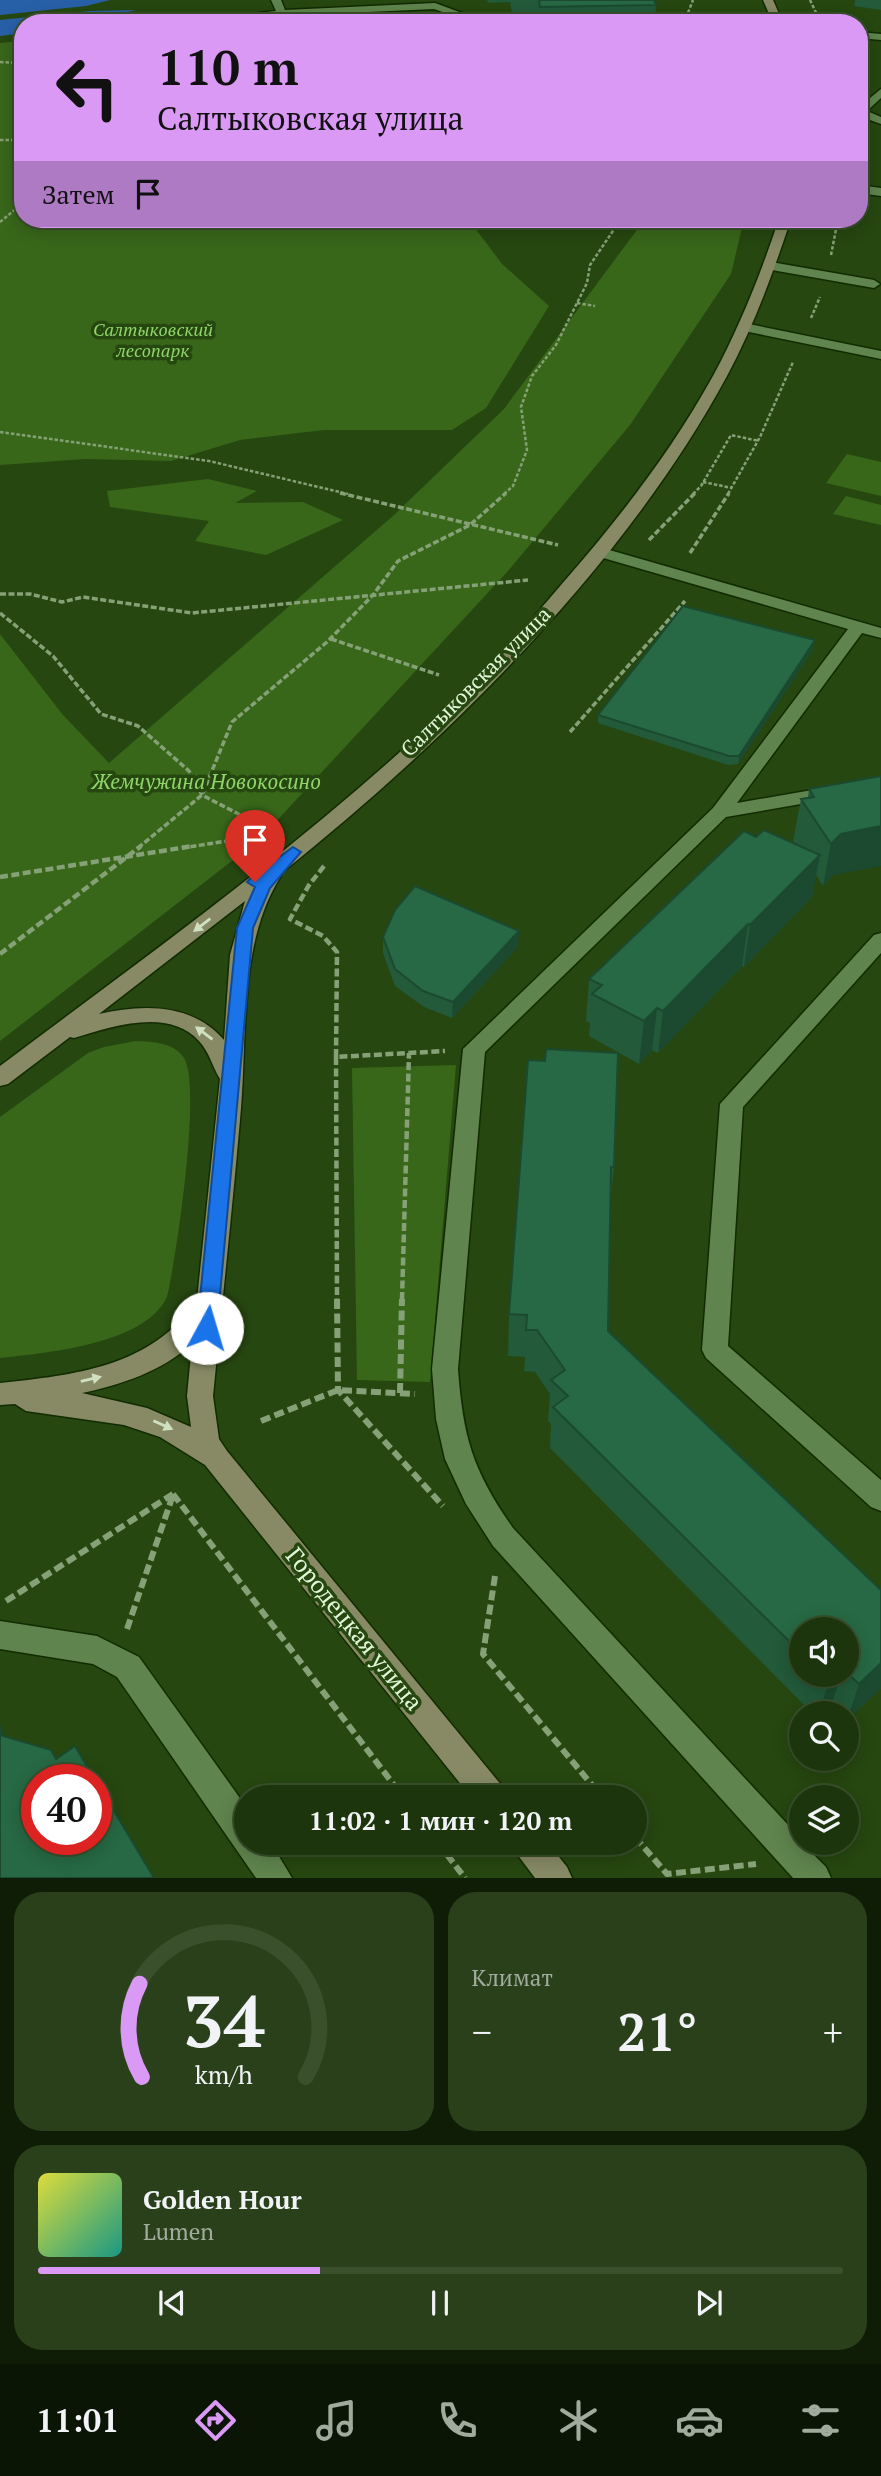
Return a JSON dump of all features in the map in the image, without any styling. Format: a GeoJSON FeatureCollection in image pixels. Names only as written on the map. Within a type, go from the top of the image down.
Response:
{"type":"FeatureCollection","features":[{"type":"Feature","properties":{"kind":"street","name":"Салтыковская улица"},"geometry":{"type":"LineString","coordinates":[[0,1078],[103,1002],[293,852],[452,712],[518,644],[599,552],[692,428],[744,327],[771,265],[782,228]]}},
{"type":"Feature","properties":{"kind":"street"},"geometry":{"type":"LineString","coordinates":[[217,1460],[206,1441],[200,1395],[229,1117],[245,928],[263,886],[293,852]]}},
{"type":"Feature","properties":{"kind":"street","name":"Салтыковская улица"},"geometry":{"type":"LineString","coordinates":[[44,1044],[94,1023],[116,1017],[158,1016],[195,1026],[210,1036],[225,1059],[229,1117]]}},
{"type":"Feature","properties":{"kind":"street"},"geometry":{"type":"LineString","coordinates":[[0,1396],[98,1377],[150,1360],[173,1347],[200,1321],[212,1284]]}},
{"type":"Feature","properties":{"kind":"street"},"geometry":{"type":"LineString","coordinates":[[0,1396],[99,1406],[130,1413],[159,1422],[183,1434],[217,1460]]}},
{"type":"Feature","properties":{"kind":"street","name":"Городецкая улица"},"geometry":{"type":"LineString","coordinates":[[217,1460],[481,1785]]}},
{"type":"Feature","properties":{"kind":"street"},"geometry":{"type":"LineString","coordinates":[[537,1855],[556,1878]]}},
{"type":"Feature","properties":{"kind":"lane"},"geometry":{"type":"LineString","coordinates":[[276,0],[282,13]]}},
{"type":"Feature","properties":{"kind":"lane"},"geometry":{"type":"LineString","coordinates":[[272,14],[435,6],[458,14]]}},
{"type":"Feature","properties":{"kind":"lane"},"geometry":{"type":"LineString","coordinates":[[314,12],[320,14]]}},
{"type":"Feature","properties":{"kind":"lane"},"geometry":{"type":"LineString","coordinates":[[868,104],[881,92]]}},
{"type":"Feature","properties":{"kind":"lane"},"geometry":{"type":"LineString","coordinates":[[771,265],[874,284]]}},
{"type":"Feature","properties":{"kind":"lane"},"geometry":{"type":"LineString","coordinates":[[744,327],[881,355]]}},
{"type":"Feature","properties":{"kind":"lane"},"geometry":{"type":"LineString","coordinates":[[599,552],[881,633]]}},
{"type":"Feature","properties":{"kind":"lane"},"geometry":{"type":"LineString","coordinates":[[808,1869],[503,1537],[478,1502],[462,1473],[452,1442],[445,1369],[474,1049],[720,812],[858,627]]}},
{"type":"Feature","properties":{"kind":"lane"},"geometry":{"type":"LineString","coordinates":[[720,812],[881,784]]}},
{"type":"Feature","properties":{"kind":"lane"},"geometry":{"type":"LineString","coordinates":[[881,940],[732,1104],[715,1350],[881,1498]]}},
{"type":"Feature","properties":{"kind":"lane"},"geometry":{"type":"LineString","coordinates":[[0,1635],[97,1650],[128,1667],[234,1818]]}},
{"type":"Feature","properties":{"kind":"lane"},"geometry":{"type":"LineString","coordinates":[[260,1855],[276,1878]]}},
{"type":"Feature","properties":{"kind":"path"},"geometry":{"type":"LineString","coordinates":[[0,222],[14,210]]}},
{"type":"Feature","properties":{"kind":"path"},"geometry":{"type":"LineString","coordinates":[[0,954],[128,857],[202,795],[232,722],[330,639],[373,595],[398,561],[470,525],[513,486],[527,450],[521,407],[532,376],[555,345],[587,283],[590,265],[615,228]]}},
{"type":"Feature","properties":{"kind":"path"},"geometry":{"type":"LineString","coordinates":[[675,574],[732,488],[775,410],[827,276],[836,228]]}},
{"type":"Feature","properties":{"kind":"path"},"geometry":{"type":"LineString","coordinates":[[577,303],[595,306]]}},
{"type":"Feature","properties":{"kind":"path"},"geometry":{"type":"LineString","coordinates":[[0,432],[209,461],[558,545]]}},
{"type":"Feature","properties":{"kind":"path"},"geometry":{"type":"LineString","coordinates":[[629,561],[703,482],[731,435],[759,441]]}},
{"type":"Feature","properties":{"kind":"path"},"geometry":{"type":"LineString","coordinates":[[703,482],[732,488]]}},
{"type":"Feature","properties":{"kind":"path"},"geometry":{"type":"LineString","coordinates":[[0,594],[30,594],[62,602],[83,597],[192,613],[528,580]]}},
{"type":"Feature","properties":{"kind":"path"},"geometry":{"type":"LineString","coordinates":[[570,732],[702,582]]}},
{"type":"Feature","properties":{"kind":"path"},"geometry":{"type":"LineString","coordinates":[[0,613],[53,656],[101,713],[138,726],[189,771],[202,795],[275,833],[0,877]]}},
{"type":"Feature","properties":{"kind":"path"},"geometry":{"type":"LineString","coordinates":[[330,639],[439,675]]}},
{"type":"Feature","properties":{"kind":"path"},"geometry":{"type":"LineString","coordinates":[[328,860],[309,885],[290,919],[324,935],[332,942],[337,952],[338,1390]]}},
{"type":"Feature","properties":{"kind":"path"},"geometry":{"type":"LineString","coordinates":[[336,1058],[474,1049]]}},
{"type":"Feature","properties":{"kind":"path"},"geometry":{"type":"LineString","coordinates":[[400,1393],[409,1053]]}},
{"type":"Feature","properties":{"kind":"path"},"geometry":{"type":"LineString","coordinates":[[261,1421],[338,1390],[446,1396]]}},
{"type":"Feature","properties":{"kind":"path"},"geometry":{"type":"LineString","coordinates":[[0,1605],[173,1494]]}},
{"type":"Feature","properties":{"kind":"path"},"geometry":{"type":"LineString","coordinates":[[116,1660],[173,1494]]}},
{"type":"Feature","properties":{"kind":"path"},"geometry":{"type":"LineString","coordinates":[[173,1494],[395,1785]]}},
{"type":"Feature","properties":{"kind":"path"},"geometry":{"type":"LineString","coordinates":[[503,1537],[483,1654],[592,1785]]}},
{"type":"Feature","properties":{"kind":"path"},"geometry":{"type":"LineString","coordinates":[[647,1851],[667,1874],[808,1869]]}},
{"type":"Feature","properties":{"kind":"path"},"geometry":{"type":"LineString","coordinates":[[447,1855],[464,1878]]}},
{"type":"Feature","properties":{"kind":"green space","name":"Салтыковский лесопарк"},"geometry":{"type":"Polygon","coordinates":[[[14,42],[14,228],[475,228],[502,264],[549,306],[486,408],[452,430],[324,430],[240,440],[171,461],[85,459],[0,465],[0,43],[14,42]]]}},
{"type":"Feature","properties":{"kind":"green space","name":"Жемчужина Новокосино"},"geometry":{"type":"Polygon","coordinates":[[[638,228],[742,228],[731,274],[630,425],[508,571],[259,840],[0,1041],[0,634],[63,715],[109,763],[394,515],[504,409],[638,228]]]}},
{"type":"Feature","properties":{"kind":"green space"},"geometry":{"type":"Polygon","coordinates":[[[847,454],[881,462],[881,496],[826,483],[847,454]]]}},
{"type":"Feature","properties":{"kind":"green space"},"geometry":{"type":"Polygon","coordinates":[[[208,479],[257,491],[235,503],[303,502],[343,520],[266,555],[195,541],[209,521],[110,507],[107,491],[208,479]]]}},
{"type":"Feature","properties":{"kind":"green space"},"geometry":{"type":"Polygon","coordinates":[[[846,496],[881,505],[881,525],[833,514],[846,496]]]}},
{"type":"Feature","properties":{"kind":"green space"},"geometry":{"type":"Polygon","coordinates":[[[136,1041],[162,1044],[175,1049],[184,1058],[189,1075],[186,1174],[167,1297],[155,1313],[138,1326],[117,1336],[68,1349],[0,1358],[0,1117],[88,1053],[136,1041]]]}},
{"type":"Feature","properties":{"kind":"green space"},"geometry":{"type":"Polygon","coordinates":[[[456,1065],[430,1382],[357,1380],[352,1068],[456,1065]]]}},
{"type":"Feature","properties":{"kind":"water"},"geometry":{"type":"Polygon","coordinates":[[[0,0],[110,0],[86,6],[0,15],[0,0]]]}},
{"type":"Feature","properties":{"kind":"water"},"geometry":{"type":"Polygon","coordinates":[[[136,10],[119,14],[60,14],[136,10]]]}},
{"type":"Feature","properties":{"kind":"water"},"geometry":{"type":"Polygon","coordinates":[[[14,19],[14,34],[0,36],[0,20],[14,19]]]}},
{"type":"Feature","properties":{"kind":"building"},"geometry":{"type":"Polygon","coordinates":[[[539,0],[654,0],[656,5],[540,7],[539,0]]]}},
{"type":"Feature","properties":{"kind":"building"},"geometry":{"type":"Polygon","coordinates":[[[683,606],[815,640],[739,756],[729,756],[598,715],[683,606]]]}},
{"type":"Feature","properties":{"kind":"building"},"geometry":{"type":"Polygon","coordinates":[[[881,776],[881,826],[841,834],[831,844],[801,799],[814,797],[809,789],[881,776]]]}},
{"type":"Feature","properties":{"kind":"building"},"geometry":{"type":"Polygon","coordinates":[[[764,830],[820,855],[663,1011],[657,1008],[644,1021],[592,994],[602,985],[589,979],[744,831],[756,837],[764,830]]]}},
{"type":"Feature","properties":{"kind":"building"},"geometry":{"type":"Polygon","coordinates":[[[415,886],[519,931],[453,1002],[423,991],[395,969],[383,937],[395,910],[415,886]]]}},
{"type":"Feature","properties":{"kind":"building"},"geometry":{"type":"Polygon","coordinates":[[[546,1049],[618,1053],[614,1167],[611,1167],[608,1331],[881,1590],[881,1663],[859,1684],[859,1617],[789,1617],[789,1641],[553,1407],[568,1396],[551,1380],[565,1370],[537,1330],[526,1330],[527,1315],[509,1314],[528,1060],[545,1061],[546,1049]]]}},
{"type":"Feature","properties":{"kind":"building"},"geometry":{"type":"Polygon","coordinates":[[[0,1735],[51,1750],[56,1759],[75,1746],[86,1764],[21,1764],[21,1855],[112,1855],[112,1808],[154,1878],[0,1878],[0,1735]]]}},
{"type":"Feature","properties":{"kind":"route"},"geometry":{"type":"LineString","coordinates":[[207,1328],[245,928],[263,886],[293,852],[255,882]]}}]}
